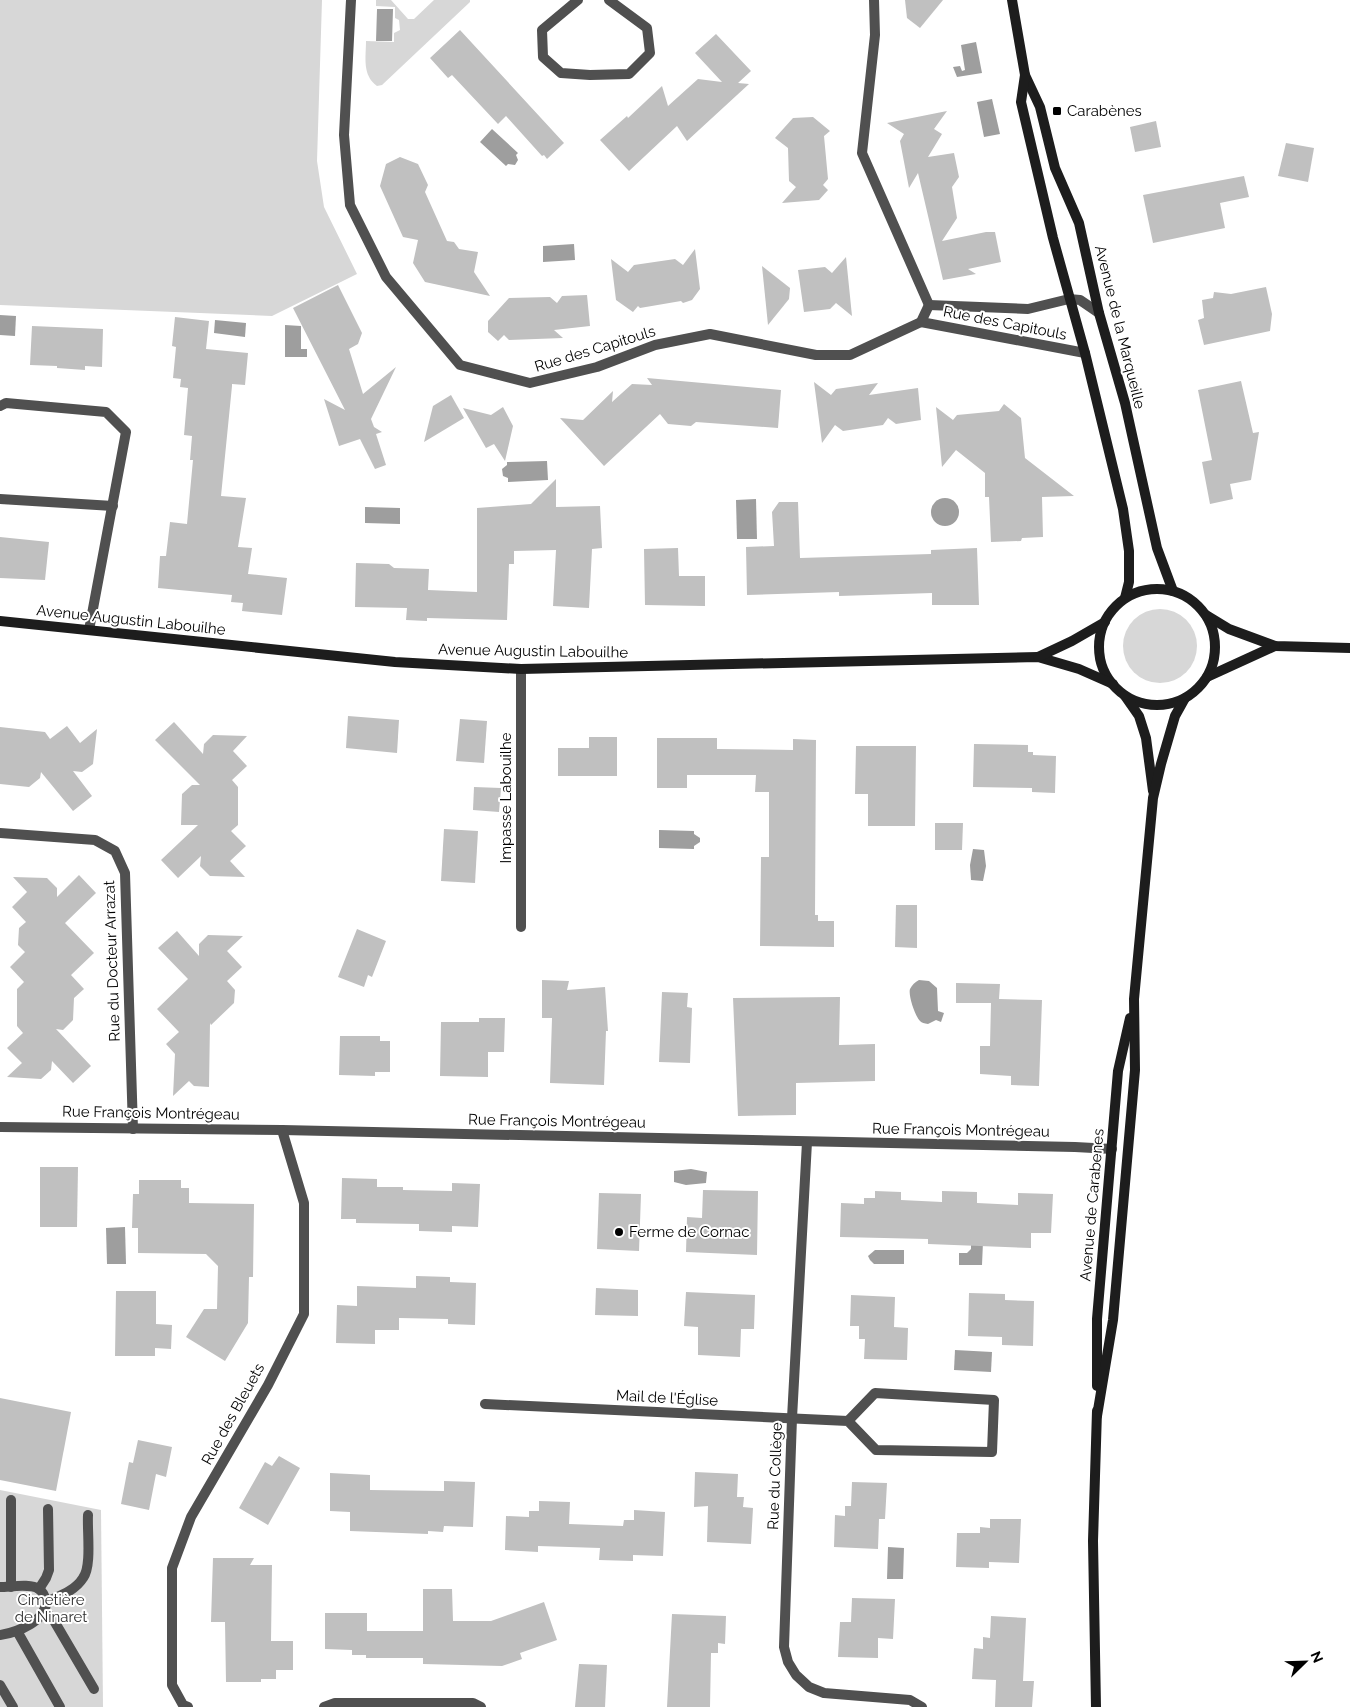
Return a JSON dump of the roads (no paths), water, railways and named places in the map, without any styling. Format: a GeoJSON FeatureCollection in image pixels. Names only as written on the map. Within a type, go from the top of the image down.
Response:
{"type":"FeatureCollection","features":[{"type":"Feature","properties":{"kind":"street","name":"Rue des Capitouls"},"geometry":{"type":"LineString","coordinates":[[351,0],[344,135],[350,205],[386,277],[460,365],[530,384],[597,367],[655,345],[710,334],[816,355],[850,355],[920,322],[1084,353]]}},
{"type":"Feature","properties":{"kind":"street"},"geometry":{"type":"LineString","coordinates":[[578,0],[542,30],[543,57],[561,73],[590,75],[629,74],[650,53],[647,28],[609,0]]}},
{"type":"Feature","properties":{"kind":"street","name":"Rue des Capitouls"},"geometry":{"type":"LineString","coordinates":[[874,0],[875,35],[862,154],[929,305]]}},
{"type":"Feature","properties":{"kind":"street","name":"Avenue de la Marqueille"},"geometry":{"type":"LineString","coordinates":[[1012,0],[1025,75],[1040,107],[1055,168],[1078,223],[1099,313],[1125,403],[1158,548],[1173,591]]}},
{"type":"Feature","properties":{"kind":"street","name":"Avenue de la Marqueille"},"geometry":{"type":"LineString","coordinates":[[1025,75],[1022,102],[1069,299],[1123,509],[1129,551],[1129,582],[1125,598]]}},
{"type":"Feature","properties":{"kind":"street","name":"Rue des Capitouls"},"geometry":{"type":"LineString","coordinates":[[929,305],[1028,309],[1069,299]]}},
{"type":"Feature","properties":{"kind":"street"},"geometry":{"type":"LineString","coordinates":[[1069,299],[1080,300],[1099,313]]}},
{"type":"Feature","properties":{"kind":"street","name":"Rue des Capitouls"},"geometry":{"type":"LineString","coordinates":[[920,322],[929,305]]}},
{"type":"Feature","properties":{"kind":"street"},"geometry":{"type":"LineString","coordinates":[[0,406],[6,403],[106,412],[126,432],[89,630]]}},
{"type":"Feature","properties":{"kind":"street"},"geometry":{"type":"LineString","coordinates":[[0,499],[113,506]]}},
{"type":"Feature","properties":{"kind":"street"},"geometry":{"type":"LineString","coordinates":[[1206,615],[1214,635],[1214,656],[1207,677],[1195,691],[1185,698],[1170,704],[1154,705],[1139,702],[1125,695],[1113,684],[1102,664],[1099,643],[1104,622],[1110,612],[1125,598],[1149,589],[1173,591],[1192,600],[1206,615],[1229,629],[1275,646],[1350,648]]}},
{"type":"Feature","properties":{"kind":"street","name":"Avenue Augustin Labouilhe"},"geometry":{"type":"LineString","coordinates":[[0,621],[395,662],[521,669],[1038,657],[1079,669],[1113,684]]}},
{"type":"Feature","properties":{"kind":"street","name":"Avenue Augustin Labouilhe"},"geometry":{"type":"LineString","coordinates":[[1038,657],[1072,641],[1104,622]]}},
{"type":"Feature","properties":{"kind":"street"},"geometry":{"type":"LineString","coordinates":[[1207,677],[1275,646]]}},
{"type":"Feature","properties":{"kind":"street","name":"Impasse Labouilhe"},"geometry":{"type":"LineString","coordinates":[[521,669],[521,928]]}},
{"type":"Feature","properties":{"kind":"street","name":"Avenue de Carabenes"},"geometry":{"type":"LineString","coordinates":[[1125,695],[1139,716],[1146,738],[1154,798]]}},
{"type":"Feature","properties":{"kind":"street","name":"Avenue de Carabenes"},"geometry":{"type":"LineString","coordinates":[[1097,1416],[1113,1320],[1135,1070],[1134,999],[1154,798],[1161,764],[1173,723],[1185,698]]}},
{"type":"Feature","properties":{"kind":"street","name":"Rue du Docteur Arrazat"},"geometry":{"type":"LineString","coordinates":[[0,833],[95,840],[115,851],[125,873],[133,1129]]}},
{"type":"Feature","properties":{"kind":"street","name":"Avenue de Carabenes"},"geometry":{"type":"LineString","coordinates":[[1096,1707],[1093,1541],[1097,1416],[1097,1319],[1118,1071],[1134,999]]}},
{"type":"Feature","properties":{"kind":"street","name":"Rue François Montrégeau"},"geometry":{"type":"LineString","coordinates":[[0,1127],[282,1130],[1112,1149]]}},
{"type":"Feature","properties":{"kind":"street","name":"Rue des Bleuets"},"geometry":{"type":"LineString","coordinates":[[188,1707],[183,1705],[172,1685],[172,1568],[192,1516],[268,1385],[304,1314],[304,1203],[282,1130]]}},
{"type":"Feature","properties":{"kind":"street","name":"Rue du Collège"},"geometry":{"type":"LineString","coordinates":[[807,1142],[792,1418],[784,1647],[788,1662],[796,1676],[809,1687],[824,1693],[910,1700],[922,1707]]}},
{"type":"Feature","properties":{"kind":"street"},"geometry":{"type":"LineString","coordinates":[[875,1393],[994,1400],[992,1452],[876,1450],[848,1421],[875,1393]]}},
{"type":"Feature","properties":{"kind":"street","name":"Mail de l'Église"},"geometry":{"type":"LineString","coordinates":[[485,1404],[848,1421]]}},
{"type":"Feature","properties":{"kind":"street"},"geometry":{"type":"LineString","coordinates":[[11,1500],[5,1587],[29,1586],[39,1589],[44,1594],[45,1606],[94,1689]]}},
{"type":"Feature","properties":{"kind":"street"},"geometry":{"type":"LineString","coordinates":[[39,1589],[49,1570],[48,1509]]}},
{"type":"Feature","properties":{"kind":"street"},"geometry":{"type":"LineString","coordinates":[[0,1636],[17,1631],[30,1624],[45,1606],[77,1586],[84,1578],[87,1569],[88,1515]]}},
{"type":"Feature","properties":{"kind":"street"},"geometry":{"type":"LineString","coordinates":[[17,1631],[60,1707]]}},
{"type":"Feature","properties":{"kind":"street"},"geometry":{"type":"LineString","coordinates":[[0,1685],[13,1707]]}},
{"type":"Feature","properties":{"kind":"street"},"geometry":{"type":"LineString","coordinates":[[324,1707],[335,1703],[473,1703],[481,1707]]}},
{"type":"Feature","properties":{"kind":"place","name":"Carabènes"},"geometry":{"type":"Point","coordinates":[1057,111]}},
{"type":"Feature","properties":{"kind":"place","name":"Ferme de Cornac"},"geometry":{"type":"Point","coordinates":[619,1232]}},
{"type":"Feature","properties":{"kind":"park label","name":"Cimetière de Ninaret"},"geometry":{"type":"Point","coordinates":[51,1608]}}]}
